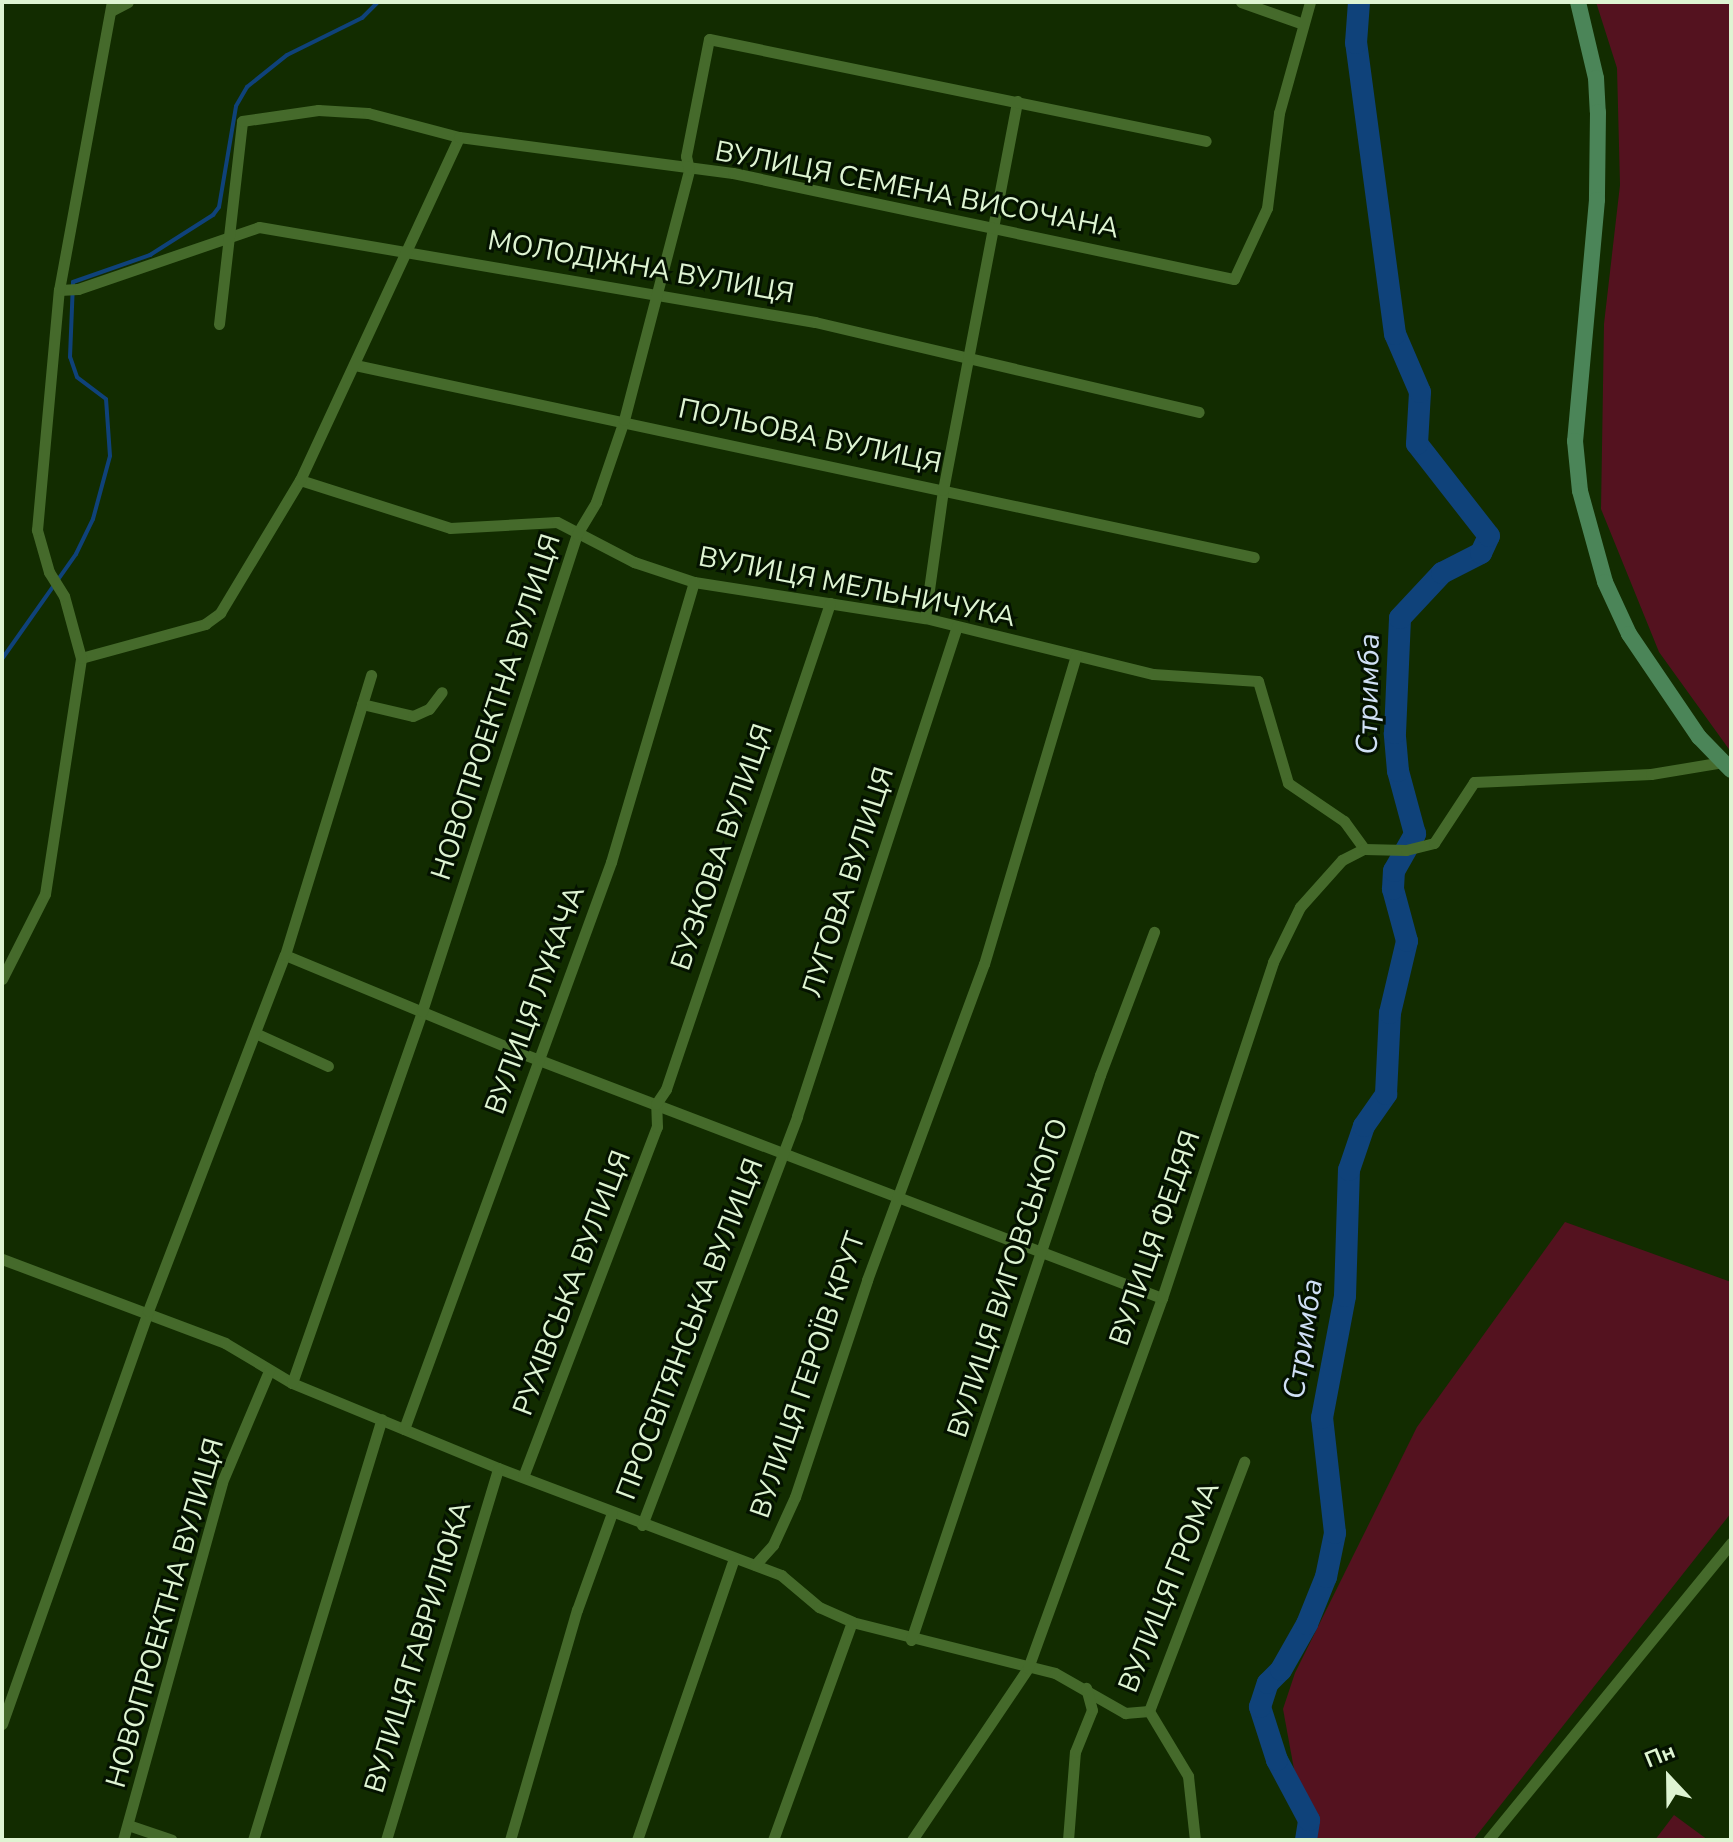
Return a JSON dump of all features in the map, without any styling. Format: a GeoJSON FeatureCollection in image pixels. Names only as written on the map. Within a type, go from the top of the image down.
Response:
{"type":"FeatureCollection","features":[{"type":"Feature","properties":{"kind":"main road"},"geometry":{"type":"LineString","coordinates":[[1578,2],[1596,78],[1598,112],[1597,200],[1575,441],[1580,491],[1605,582],[1629,634],[1662,689],[1727,766]]}},
{"type":"Feature","properties":{"kind":"street"},"geometry":{"type":"LineString","coordinates":[[2,979],[45,894],[81,658],[64,596],[49,572],[37,530],[67,290],[112,7],[128,2]]}},
{"type":"Feature","properties":{"kind":"street"},"geometry":{"type":"LineString","coordinates":[[1241,2],[1303,24],[1310,2]]}},
{"type":"Feature","properties":{"kind":"street","name":"ВУЛИЦЯ СЕМЕНА ВИСОЧАНА"},"geometry":{"type":"LineString","coordinates":[[229,237],[242,121],[318,110],[356,112],[459,137],[689,170],[733,173],[1234,279],[1267,208],[1279,113],[1303,24]]}},
{"type":"Feature","properties":{"kind":"street","name":"НОВОПРОЕКТНА ВУЛИЦЯ"},"geometry":{"type":"LineString","coordinates":[[292,1383],[422,1011],[577,534],[596,502],[624,420],[689,170],[686,156],[709,39],[1017,101]]}},
{"type":"Feature","properties":{"kind":"street"},"geometry":{"type":"LineString","coordinates":[[925,618],[943,490],[1017,101],[1206,141]]}},
{"type":"Feature","properties":{"kind":"street"},"geometry":{"type":"LineString","coordinates":[[81,658],[205,624],[220,613],[300,480],[459,137]]}},
{"type":"Feature","properties":{"kind":"street","name":"МОЛОДІЖНА ВУЛИЦЯ"},"geometry":{"type":"LineString","coordinates":[[67,290],[259,227],[659,292],[970,357],[1199,412]]}},
{"type":"Feature","properties":{"kind":"street"},"geometry":{"type":"LineString","coordinates":[[219,324],[229,237]]}},
{"type":"Feature","properties":{"kind":"street","name":"ПОЛЬОВА ВУЛИЦЯ"},"geometry":{"type":"LineString","coordinates":[[355,365],[1254,557]]}},
{"type":"Feature","properties":{"kind":"street","name":"ВУЛИЦЯ МЕЛЬНИЧУКА"},"geometry":{"type":"LineString","coordinates":[[300,480],[450,528],[557,522],[634,562],[694,582],[925,618],[1153,674],[1258,681],[1288,783],[1344,821],[1364,849]]}},
{"type":"Feature","properties":{"kind":"street","name":"ВУЛИЦЯ ЛУКАЧА"},"geometry":{"type":"LineString","coordinates":[[404,1429],[611,862],[694,582]]}},
{"type":"Feature","properties":{"kind":"street","name":"БУЗКОВА ВУЛИЦЯ"},"geometry":{"type":"LineString","coordinates":[[656,1104],[666,1089],[830,603]]}},
{"type":"Feature","properties":{"kind":"street","name":"ЛУГОВА ВУЛИЦЯ"},"geometry":{"type":"LineString","coordinates":[[783,1151],[957,626]]}},
{"type":"Feature","properties":{"kind":"street","name":"ВУЛИЦЯ ГЕРОЇВ КРУТ"},"geometry":{"type":"LineString","coordinates":[[755,1565],[773,1545],[795,1497],[897,1196],[996,927],[1076,655]]}},
{"type":"Feature","properties":{"kind":"street"},"geometry":{"type":"LineString","coordinates":[[2,1724],[148,1311],[285,955],[371,675]]}},
{"type":"Feature","properties":{"kind":"street"},"geometry":{"type":"LineString","coordinates":[[362,704],[413,716],[429,709],[442,692]]}},
{"type":"Feature","properties":{"kind":"street"},"geometry":{"type":"LineString","coordinates":[[1364,849],[1406,850],[1441,836],[1465,788],[1474,782],[1651,774],[1727,766]]}},
{"type":"Feature","properties":{"kind":"street","name":"ВУЛИЦЯ ФЕДЯЯ"},"geometry":{"type":"LineString","coordinates":[[912,1840],[1028,1668],[1162,1298],[1273,962],[1300,907],[1342,860],[1364,849]]}},
{"type":"Feature","properties":{"kind":"street","name":"ВУЛИЦЯ ВИГОВСЬКОГО"},"geometry":{"type":"LineString","coordinates":[[911,1640],[971,1470],[984,1413],[1044,1254],[1100,1075],[1154,932]]}},
{"type":"Feature","properties":{"kind":"street"},"geometry":{"type":"LineString","coordinates":[[285,955],[656,1104],[1162,1298]]}},
{"type":"Feature","properties":{"kind":"street"},"geometry":{"type":"LineString","coordinates":[[255,1033],[328,1066]]}},
{"type":"Feature","properties":{"kind":"street","name":"РУХІВСЬКА ВУЛИЦЯ"},"geometry":{"type":"LineString","coordinates":[[523,1477],[657,1127],[656,1104]]}},
{"type":"Feature","properties":{"kind":"street","name":"ПРОСВІТЯНСЬКА ВУЛИЦЯ"},"geometry":{"type":"LineString","coordinates":[[642,1525],[783,1151]]}},
{"type":"Feature","properties":{"kind":"street","name":"ВУЛИЦЯ ГРОМА"},"geometry":{"type":"LineString","coordinates":[[2,1259],[148,1311],[225,1343],[292,1383],[498,1468],[781,1575],[819,1607],[852,1622],[911,1640],[983,1653],[1086,1688],[1125,1713],[1149,1711],[1244,1462]]}},
{"type":"Feature","properties":{"kind":"street","name":"НОВОПРОЕКТНА ВУЛИЦЯ"},"geometry":{"type":"LineString","coordinates":[[123,1840],[222,1482],[269,1371]]}},
{"type":"Feature","properties":{"kind":"street"},"geometry":{"type":"LineString","coordinates":[[253,1840],[382,1419]]}},
{"type":"Feature","properties":{"kind":"street","name":"ВУЛИЦЯ ГАВРИЛЮКА"},"geometry":{"type":"LineString","coordinates":[[386,1840],[498,1468]]}},
{"type":"Feature","properties":{"kind":"street"},"geometry":{"type":"LineString","coordinates":[[510,1840],[577,1610],[612,1513]]}},
{"type":"Feature","properties":{"kind":"street"},"geometry":{"type":"LineString","coordinates":[[1488,1840],[1731,1543]]}},
{"type":"Feature","properties":{"kind":"street"},"geometry":{"type":"LineString","coordinates":[[637,1840],[734,1558]]}},
{"type":"Feature","properties":{"kind":"street"},"geometry":{"type":"LineString","coordinates":[[773,1840],[852,1622]]}},
{"type":"Feature","properties":{"kind":"street"},"geometry":{"type":"LineString","coordinates":[[1068,1840],[1075,1752],[1092,1710],[1086,1688]]}},
{"type":"Feature","properties":{"kind":"street"},"geometry":{"type":"LineString","coordinates":[[1149,1711],[1188,1776],[1195,1840]]}},
{"type":"Feature","properties":{"kind":"street","name":"НОВОПРОЕКТНА ВУЛИЦЯ"},"geometry":{"type":"LineString","coordinates":[[128,1825],[172,1840]]}},
{"type":"Feature","properties":{"kind":"shaded area"},"geometry":{"type":"Polygon","coordinates":[[[1596,2],[1731,2],[1731,752],[1659,652],[1601,509],[1604,324],[1620,185],[1617,68],[1596,2]]]}},
{"type":"Feature","properties":{"kind":"shaded area"},"geometry":{"type":"Polygon","coordinates":[[[1565,1222],[1731,1282],[1731,1513],[1473,1840],[1307,1840],[1283,1709],[1295,1673],[1417,1427],[1565,1222]]]}},
{"type":"Feature","properties":{"kind":"shaded area"},"geometry":{"type":"Polygon","coordinates":[[[1674,1815],[1708,1840],[1655,1840],[1674,1815]]]}},
{"type":"Feature","properties":{"kind":"waterway"},"geometry":{"type":"LineString","coordinates":[[2,659],[76,554],[93,519],[110,456],[106,399],[77,377],[70,357],[73,282],[150,255],[213,215],[219,207],[236,106],[247,87],[287,55],[362,18],[378,2]]}},
{"type":"Feature","properties":{"kind":"waterway","name":"Стримба"},"geometry":{"type":"LineString","coordinates":[[1306,1840],[1309,1820],[1277,1760],[1260,1707],[1268,1683],[1281,1670],[1307,1624],[1326,1577],[1335,1533],[1322,1418],[1345,1296],[1349,1170],[1364,1126],[1386,1094],[1390,1013],[1407,941],[1393,889],[1394,871],[1415,834],[1398,771],[1395,733],[1400,618],[1442,573],[1481,553],[1489,536],[1417,444],[1420,392],[1395,334],[1356,43],[1359,2]]}}]}
